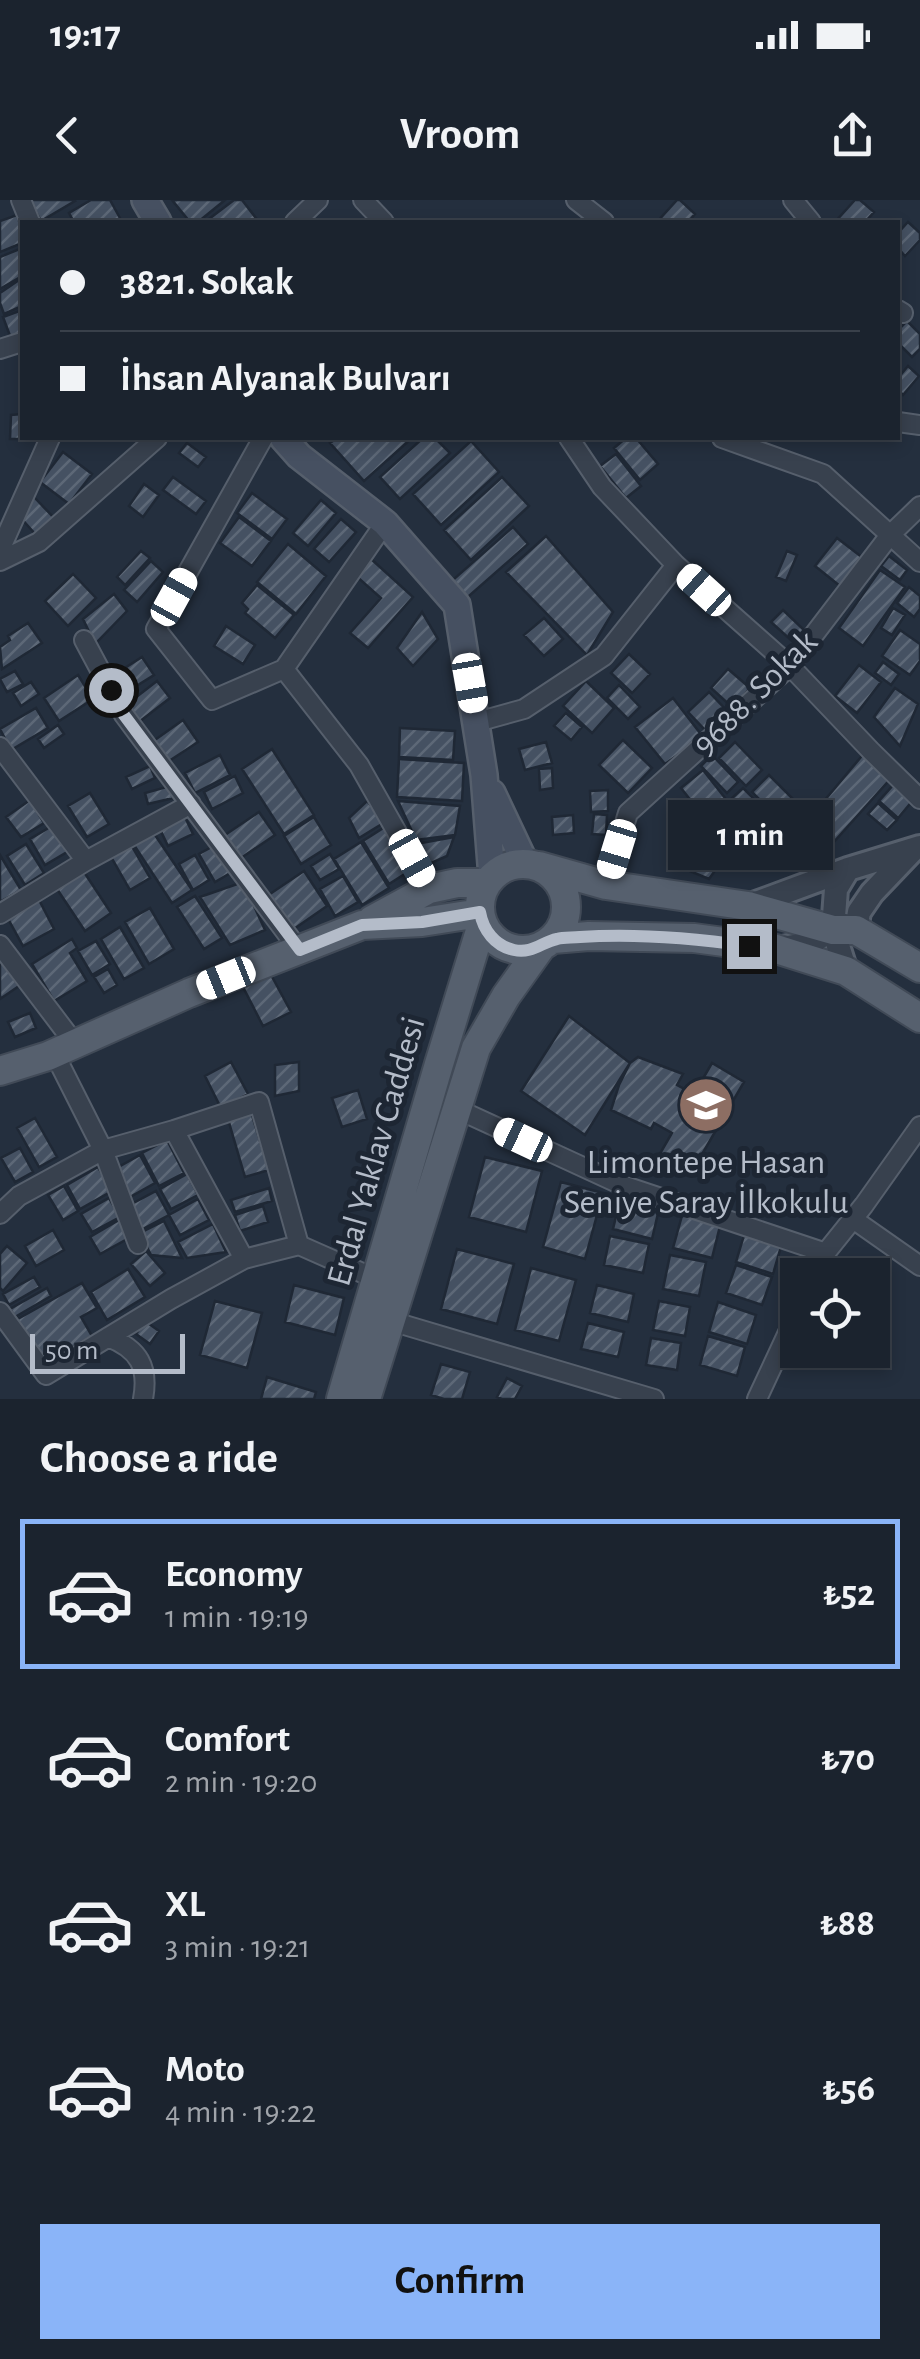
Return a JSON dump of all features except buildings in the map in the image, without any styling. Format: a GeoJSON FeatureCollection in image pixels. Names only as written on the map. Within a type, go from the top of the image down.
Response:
{"type":"FeatureCollection","features":[{"type":"Feature","properties":{"kind":"main road"},"geometry":{"type":"LineString","coordinates":[[291,447],[385,522],[457,605],[484,775],[489,880]]}},
{"type":"Feature","properties":{"kind":"main road"},"geometry":{"type":"LineString","coordinates":[[484,775],[532,865],[552,874],[566,899],[562,928],[547,943]]}},
{"type":"Feature","properties":{"kind":"main road"},"geometry":{"type":"LineString","coordinates":[[920,968],[849,924],[606,885],[532,865],[510,865],[489,880],[481,896],[481,918],[490,936],[513,950],[590,936],[694,938],[776,949],[846,971],[920,1018]]}},
{"type":"Feature","properties":{"kind":"main road"},"geometry":{"type":"LineString","coordinates":[[0,1071],[65,1049],[189,993],[362,925],[429,888],[489,880]]}},
{"type":"Feature","properties":{"kind":"main road"},"geometry":{"type":"LineString","coordinates":[[362,925],[481,918]]}},
{"type":"Feature","properties":{"kind":"main road","name":"Erdal Yaklav Caddesi"},"geometry":{"type":"LineString","coordinates":[[340,1399],[481,918]]}},
{"type":"Feature","properties":{"kind":"main road","name":"Erdal Yaklav Caddesi"},"geometry":{"type":"LineString","coordinates":[[366,1399],[476,1048],[506,996],[547,943]]}},
{"type":"Feature","properties":{"kind":"street"},"geometry":{"type":"LineString","coordinates":[[297,220],[318,200]]}},
{"type":"Feature","properties":{"kind":"street"},"geometry":{"type":"LineString","coordinates":[[362,200],[382,220]]}},
{"type":"Feature","properties":{"kind":"street"},"geometry":{"type":"LineString","coordinates":[[576,200],[601,220]]}},
{"type":"Feature","properties":{"kind":"street"},"geometry":{"type":"LineString","coordinates":[[794,200],[809,220]]}},
{"type":"Feature","properties":{"kind":"street"},"geometry":{"type":"LineString","coordinates":[[0,550],[49,440]]}},
{"type":"Feature","properties":{"kind":"street"},"geometry":{"type":"LineString","coordinates":[[0,560],[40,542],[155,440]]}},
{"type":"Feature","properties":{"kind":"street"},"geometry":{"type":"LineString","coordinates":[[262,440],[156,629],[212,700],[284,668],[385,522]]}},
{"type":"Feature","properties":{"kind":"street"},"geometry":{"type":"LineString","coordinates":[[569,440],[602,487],[676,565],[790,666],[920,799]]}},
{"type":"Feature","properties":{"kind":"street"},"geometry":{"type":"LineString","coordinates":[[728,440],[823,474],[920,562]]}},
{"type":"Feature","properties":{"kind":"street","name":"9688. Sokak"},"geometry":{"type":"LineString","coordinates":[[606,885],[628,813],[790,666],[890,535],[920,506]]}},
{"type":"Feature","properties":{"kind":"street"},"geometry":{"type":"LineString","coordinates":[[477,722],[524,709],[604,656],[676,565]]}},
{"type":"Feature","properties":{"kind":"street"},"geometry":{"type":"LineString","coordinates":[[84,640],[124,715],[300,950]]}},
{"type":"Feature","properties":{"kind":"street"},"geometry":{"type":"LineString","coordinates":[[284,668],[359,765],[429,888]]}},
{"type":"Feature","properties":{"kind":"street"},"geometry":{"type":"LineString","coordinates":[[0,748],[86,861]]}},
{"type":"Feature","properties":{"kind":"street"},"geometry":{"type":"LineString","coordinates":[[0,914],[86,861],[191,804]]}},
{"type":"Feature","properties":{"kind":"street"},"geometry":{"type":"LineString","coordinates":[[748,906],[918,848]]}},
{"type":"Feature","properties":{"kind":"street"},"geometry":{"type":"LineString","coordinates":[[776,949],[811,942],[849,924],[872,893],[918,848]]}},
{"type":"Feature","properties":{"kind":"street"},"geometry":{"type":"LineString","coordinates":[[846,971],[849,924],[836,889],[848,869]]}},
{"type":"Feature","properties":{"kind":"street"},"geometry":{"type":"LineString","coordinates":[[0,945],[65,1049],[138,1244]]}},
{"type":"Feature","properties":{"kind":"street"},"geometry":{"type":"LineString","coordinates":[[0,1214],[19,1196],[103,1150],[260,1102],[298,1244]]}},
{"type":"Feature","properties":{"kind":"street"},"geometry":{"type":"LineString","coordinates":[[457,1110],[622,1185],[826,1253]]}},
{"type":"Feature","properties":{"kind":"street"},"geometry":{"type":"LineString","coordinates":[[823,1258],[920,1126]]}},
{"type":"Feature","properties":{"kind":"street"},"geometry":{"type":"LineString","coordinates":[[174,1130],[244,1259]]}},
{"type":"Feature","properties":{"kind":"street"},"geometry":{"type":"LineString","coordinates":[[853,1219],[920,1266]]}},
{"type":"Feature","properties":{"kind":"street"},"geometry":{"type":"LineString","coordinates":[[0,1314],[46,1374],[244,1259],[298,1244],[376,1280]]}},
{"type":"Feature","properties":{"kind":"street"},"geometry":{"type":"LineString","coordinates":[[391,1320],[654,1399]]}},
{"type":"Feature","properties":{"kind":"street"},"geometry":{"type":"LineString","coordinates":[[108,1337],[134,1351],[144,1370],[143,1399]]}},
{"type":"Feature","properties":{"kind":"street"},"geometry":{"type":"LineString","coordinates":[[760,1397],[780,1352]]}},
{"type":"Feature","properties":{"kind":"place","name":"Limontepe Hasan Seniye Saray İlkokulu"},"geometry":{"type":"Point","coordinates":[706,1105]}},
{"type":"Feature","properties":{"kind":"route"},"geometry":{"type":"LineString","coordinates":[[111,690],[124,715],[300,950],[362,925],[422,922],[480,912],[490,936],[513,950],[541,947],[553,939],[590,936],[694,938],[749,946]]}}]}
